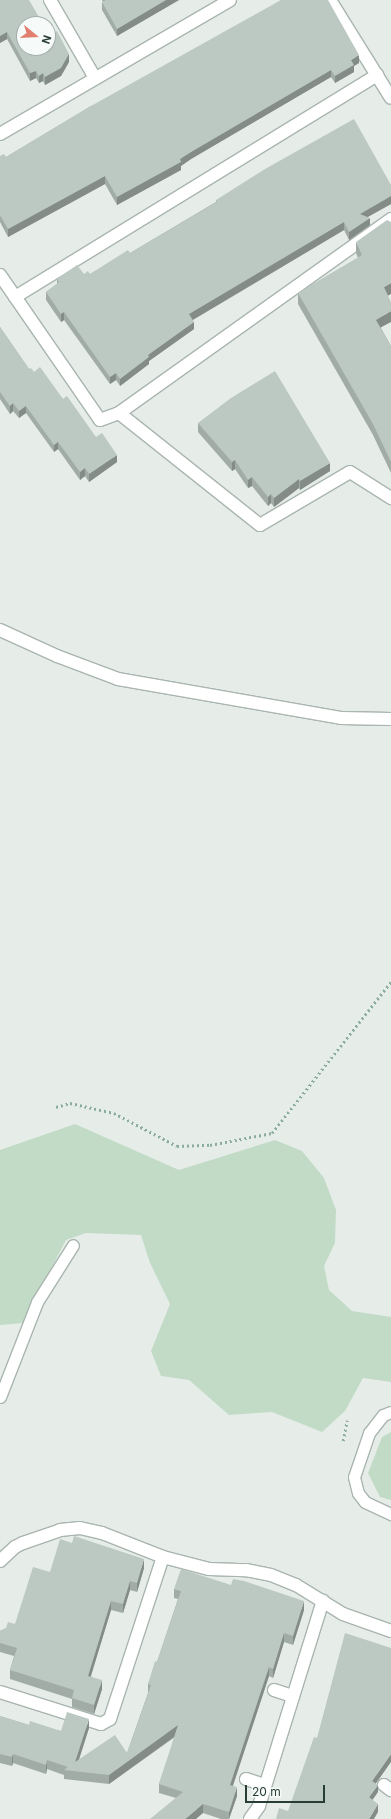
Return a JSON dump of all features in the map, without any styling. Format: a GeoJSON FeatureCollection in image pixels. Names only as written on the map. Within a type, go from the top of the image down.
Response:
{"type":"FeatureCollection","features":[{"type":"Feature","properties":{"kind":"street"},"geometry":{"type":"LineString","coordinates":[[50,0],[95,78]]}},
{"type":"Feature","properties":{"kind":"street"},"geometry":{"type":"LineString","coordinates":[[0,134],[230,0]]}},
{"type":"Feature","properties":{"kind":"street"},"geometry":{"type":"LineString","coordinates":[[330,0],[391,98]]}},
{"type":"Feature","properties":{"kind":"street"},"geometry":{"type":"LineString","coordinates":[[15,297],[377,75]]}},
{"type":"Feature","properties":{"kind":"street"},"geometry":{"type":"LineString","coordinates":[[0,275],[100,420],[119,413],[391,219]]}},
{"type":"Feature","properties":{"kind":"street"},"geometry":{"type":"LineString","coordinates":[[119,413],[260,525],[350,472],[391,498]]}},
{"type":"Feature","properties":{"kind":"street"},"geometry":{"type":"LineString","coordinates":[[0,630],[56,656],[118,679],[341,718],[391,719]]}},
{"type":"Feature","properties":{"kind":"street"},"geometry":{"type":"LineString","coordinates":[[0,1561],[14,1547],[23,1543],[60,1530],[80,1528],[102,1533],[163,1557],[210,1569],[246,1570],[271,1575],[351,1617],[391,1631]]}},
{"type":"Feature","properties":{"kind":"street"},"geometry":{"type":"LineString","coordinates":[[0,1692],[101,1724],[110,1719],[163,1557]]}},
{"type":"Feature","properties":{"kind":"street"},"geometry":{"type":"LineString","coordinates":[[250,1819],[258,1806],[323,1601]]}},
{"type":"Feature","properties":{"kind":"street"},"geometry":{"type":"LineString","coordinates":[[274,1690],[293,1696]]}},
{"type":"Feature","properties":{"kind":"street"},"geometry":{"type":"LineString","coordinates":[[246,1779],[265,1785]]}},
{"type":"Feature","properties":{"kind":"lane"},"geometry":{"type":"LineString","coordinates":[[0,1398],[37,1302],[73,1245]]}},
{"type":"Feature","properties":{"kind":"lane"},"geometry":{"type":"LineString","coordinates":[[391,1412],[383,1415],[369,1433],[354,1477],[358,1493],[365,1502],[391,1514]]}},
{"type":"Feature","properties":{"kind":"path"},"geometry":{"type":"LineString","coordinates":[[56,1107],[70,1103],[114,1113],[177,1146],[210,1145],[272,1133],[391,982]]}},
{"type":"Feature","properties":{"kind":"path"},"geometry":{"type":"LineString","coordinates":[[343,1441],[347,1420]]}},
{"type":"Feature","properties":{"kind":"green space"},"geometry":{"type":"Polygon","coordinates":[[[75,1124],[179,1170],[275,1140],[302,1151],[324,1178],[336,1210],[335,1243],[324,1266],[329,1290],[352,1311],[391,1317],[391,1382],[363,1378],[345,1411],[322,1432],[272,1412],[229,1415],[189,1380],[161,1376],[151,1351],[170,1304],[150,1263],[141,1235],[86,1233],[66,1240],[23,1323],[0,1325],[0,1150],[75,1124]]]}},
{"type":"Feature","properties":{"kind":"green space"},"geometry":{"type":"Polygon","coordinates":[[[391,1432],[391,1500],[380,1497],[368,1473],[382,1437],[391,1432]]]}},
{"type":"Feature","properties":{"kind":"building"},"geometry":{"type":"Polygon","coordinates":[[[0,0],[29,0],[38,16],[16,16],[16,48],[7,32],[0,36],[0,0]]]}},
{"type":"Feature","properties":{"kind":"building"},"geometry":{"type":"Polygon","coordinates":[[[106,0],[166,0],[117,29],[102,2],[106,0]]]}},
{"type":"Feature","properties":{"kind":"building"},"geometry":{"type":"Polygon","coordinates":[[[281,0],[328,0],[359,55],[351,60],[354,65],[335,76],[331,70],[191,152],[180,159],[181,162],[117,197],[105,176],[8,229],[0,215],[0,156],[4,154],[6,157],[91,106],[281,0]]]}},
{"type":"Feature","properties":{"kind":"building"},"geometry":{"type":"Polygon","coordinates":[[[57,31],[69,54],[61,68],[45,77],[43,73],[39,76],[36,71],[30,73],[20,56],[56,56],[57,31]]]}},
{"type":"Feature","properties":{"kind":"building"},"geometry":{"type":"Polygon","coordinates":[[[354,119],[391,185],[391,196],[360,214],[370,218],[349,232],[344,222],[189,314],[194,322],[148,355],[149,357],[120,379],[116,373],[110,377],[64,312],[61,314],[46,292],[59,282],[57,279],[77,265],[84,274],[88,271],[90,274],[128,250],[130,253],[217,202],[216,200],[265,169],[354,119]]]}},
{"type":"Feature","properties":{"kind":"building"},"geometry":{"type":"Polygon","coordinates":[[[387,220],[391,222],[391,283],[384,287],[391,302],[391,311],[376,320],[391,346],[391,462],[373,424],[298,293],[362,255],[356,242],[387,220]]]}},
{"type":"Feature","properties":{"kind":"building"},"geometry":{"type":"Polygon","coordinates":[[[0,327],[29,369],[31,368],[34,372],[40,367],[63,399],[67,396],[96,437],[102,433],[117,455],[89,474],[85,468],[80,472],[58,442],[54,445],[26,406],[19,411],[13,403],[10,406],[0,392],[0,327]]]}},
{"type":"Feature","properties":{"kind":"building"},"geometry":{"type":"Polygon","coordinates":[[[275,371],[330,463],[300,481],[299,479],[274,498],[271,494],[268,497],[252,477],[248,480],[235,460],[232,462],[198,423],[231,398],[275,371]]]}},
{"type":"Feature","properties":{"kind":"building"},"geometry":{"type":"Polygon","coordinates":[[[74,1536],[144,1559],[137,1583],[130,1581],[123,1604],[111,1601],[88,1676],[102,1680],[94,1705],[72,1698],[74,1690],[10,1670],[17,1648],[0,1643],[0,1631],[6,1628],[8,1622],[15,1624],[33,1567],[50,1572],[60,1539],[72,1543],[74,1536]]]}},
{"type":"Feature","properties":{"kind":"building"},"geometry":{"type":"Polygon","coordinates":[[[181,1569],[231,1585],[233,1579],[244,1581],[304,1601],[293,1636],[284,1633],[273,1669],[269,1667],[230,1785],[237,1787],[229,1812],[203,1804],[185,1819],[150,1819],[183,1792],[159,1784],[178,1725],[109,1775],[64,1770],[68,1767],[47,1760],[46,1765],[13,1754],[12,1757],[0,1754],[0,1716],[29,1725],[30,1721],[61,1731],[67,1712],[89,1719],[75,1762],[115,1735],[127,1753],[151,1685],[148,1684],[155,1661],[157,1662],[181,1591],[174,1589],[181,1569]]]}},
{"type":"Feature","properties":{"kind":"building"},"geometry":{"type":"Polygon","coordinates":[[[345,1633],[391,1648],[391,1754],[372,1781],[378,1785],[369,1797],[378,1804],[369,1819],[276,1819],[279,1808],[288,1811],[314,1737],[317,1738],[345,1633]]]}}]}
